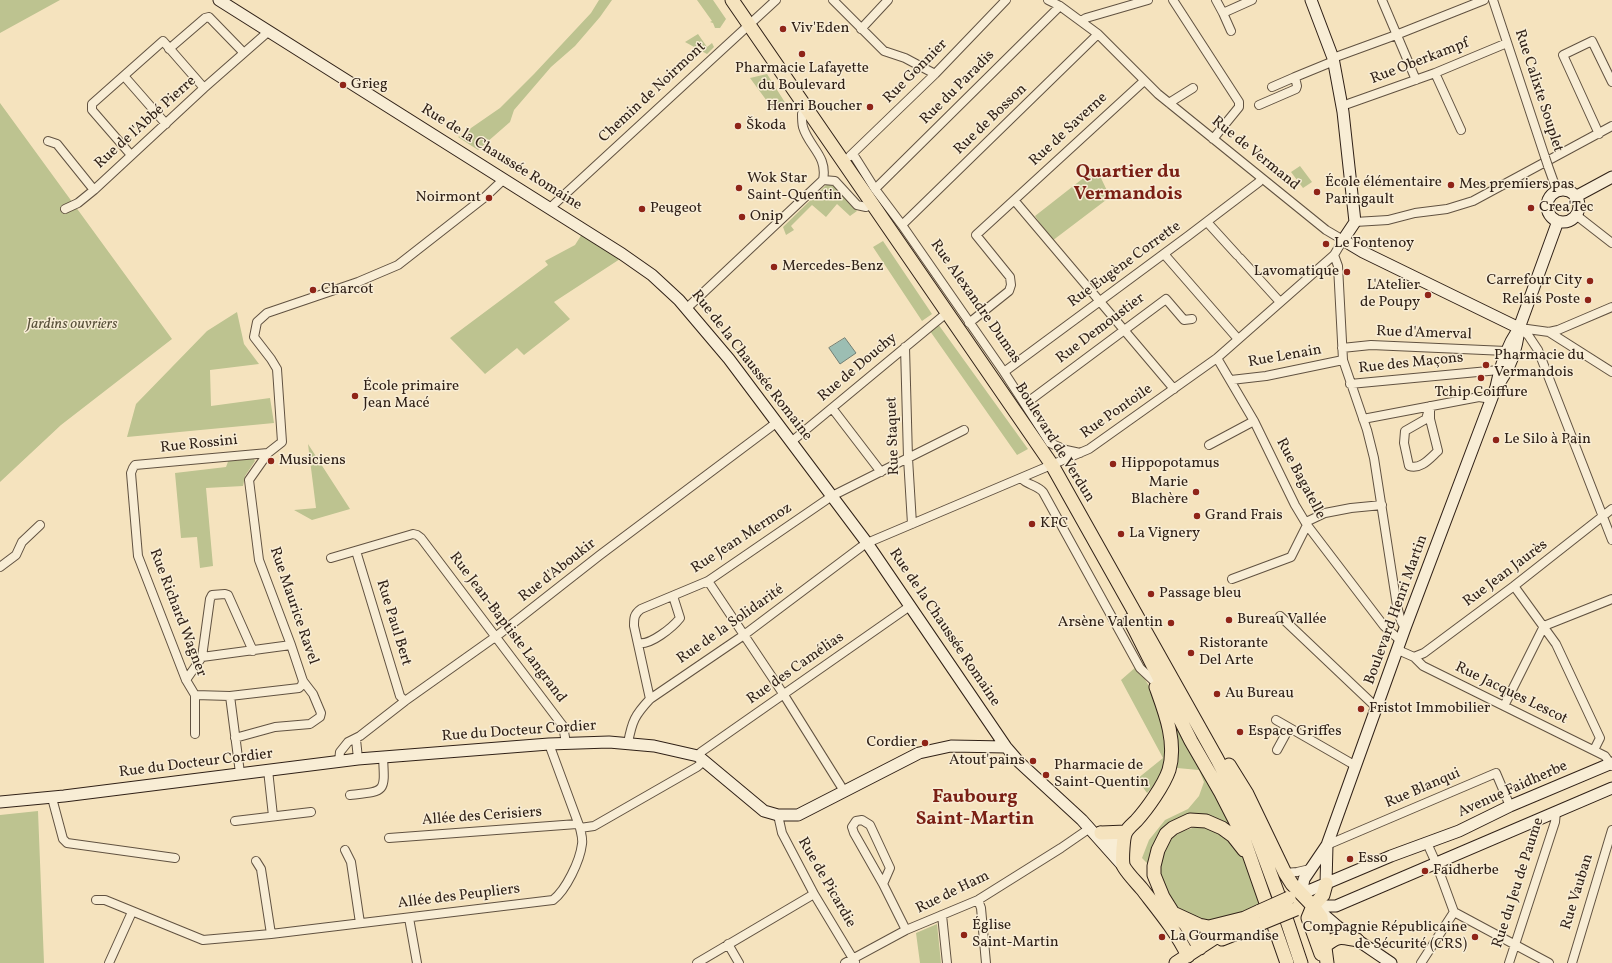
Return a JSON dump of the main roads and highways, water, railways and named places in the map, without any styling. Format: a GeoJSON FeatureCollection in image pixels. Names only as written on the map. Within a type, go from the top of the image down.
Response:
{"type":"FeatureCollection","features":[{"type":"Feature","properties":{"kind":"main road"},"geometry":{"type":"LineString","coordinates":[[722,0],[746,27],[802,114],[866,207],[945,314]]}},
{"type":"Feature","properties":{"kind":"main road","name":"Rue Alexandre Dumas"},"geometry":{"type":"LineString","coordinates":[[732,0],[746,27],[848,157],[945,314]]}},
{"type":"Feature","properties":{"kind":"main road","name":"Boulevard de Verdun"},"geometry":{"type":"LineString","coordinates":[[945,314],[1050,466],[1158,652]]}},
{"type":"Feature","properties":{"kind":"main road"},"geometry":{"type":"LineString","coordinates":[[1050,466],[1121,601],[1191,741],[1242,834],[1287,963]]}},
{"type":"Feature","properties":{"kind":"main road"},"geometry":{"type":"LineString","coordinates":[[1123,851],[1126,832],[1150,802],[1169,769],[1171,747],[1166,718],[1139,638]]}},
{"type":"Feature","properties":{"kind":"main road"},"geometry":{"type":"LineString","coordinates":[[1158,652],[1188,692],[1221,753],[1246,794],[1285,872],[1295,900]]}},
{"type":"Feature","properties":{"kind":"main road"},"geometry":{"type":"LineString","coordinates":[[1158,652],[1255,832],[1301,963]]}},
{"type":"Feature","properties":{"kind":"main road"},"geometry":{"type":"LineString","coordinates":[[1252,860],[1233,836],[1222,828],[1213,823],[1200,820],[1190,820],[1174,828],[1161,841],[1154,866],[1154,875],[1163,897],[1173,913],[1199,925],[1209,926],[1245,918],[1261,917]]}},
{"type":"Feature","properties":{"kind":"main road"},"geometry":{"type":"LineString","coordinates":[[1096,831],[1126,832]]}},
{"type":"Feature","properties":{"kind":"main road","name":"Rue de la Chaussée Romaine"},"geometry":{"type":"LineString","coordinates":[[1123,851],[1123,866],[1169,923],[1179,938],[1190,960]]}},
{"type":"Feature","properties":{"kind":"main road","name":"Rue de la Chaussée Romaine"},"geometry":{"type":"LineString","coordinates":[[1123,851],[1162,903],[1186,925],[1200,948]]}},
{"type":"Feature","properties":{"kind":"main road"},"geometry":{"type":"LineString","coordinates":[[1326,884],[1323,895],[1313,906],[1308,918],[1326,963]]}},
{"type":"Feature","properties":{"kind":"main road"},"geometry":{"type":"LineString","coordinates":[[1200,948],[1209,946],[1236,934],[1261,917],[1295,900],[1313,906],[1321,917],[1326,945],[1326,963]]}},
{"type":"Feature","properties":{"kind":"main road"},"geometry":{"type":"LineString","coordinates":[[1176,963],[1190,960],[1205,943],[1245,918]]}},
{"type":"Feature","properties":{"kind":"main road"},"geometry":{"type":"LineString","coordinates":[[1326,945],[1336,938],[1341,937],[1357,940]]}},
{"type":"Feature","properties":{"kind":"water"},"geometry":{"type":"Polygon","coordinates":[[[845,338],[856,353],[840,364],[829,348],[845,338]]]}},
{"type":"Feature","properties":{"kind":"place","name":"Viv'Eden"},"geometry":{"type":"Point","coordinates":[783,29]}},
{"type":"Feature","properties":{"kind":"place","name":"Pharmacie Lafayette du Boulevard"},"geometry":{"type":"Point","coordinates":[802,54]}},
{"type":"Feature","properties":{"kind":"place","name":"Grieg"},"geometry":{"type":"Point","coordinates":[343,85]}},
{"type":"Feature","properties":{"kind":"place","name":"Henri Boucher"},"geometry":{"type":"Point","coordinates":[870,107]}},
{"type":"Feature","properties":{"kind":"place","name":"Škoda"},"geometry":{"type":"Point","coordinates":[738,126]}},
{"type":"Feature","properties":{"kind":"place","name":"Mes premiers pas"},"geometry":{"type":"Point","coordinates":[1451,185]}},
{"type":"Feature","properties":{"kind":"place","name":"Wok Star Saint-Quentin"},"geometry":{"type":"Point","coordinates":[739,188]}},
{"type":"Feature","properties":{"kind":"place","name":"École élémentaire Paringault"},"geometry":{"type":"Point","coordinates":[1317,192]}},
{"type":"Feature","properties":{"kind":"place","name":"Noirmont"},"geometry":{"type":"Point","coordinates":[489,198]}},
{"type":"Feature","properties":{"kind":"place","name":"Crea'Tec"},"geometry":{"type":"Point","coordinates":[1531,208]}},
{"type":"Feature","properties":{"kind":"place","name":"Peugeot"},"geometry":{"type":"Point","coordinates":[642,209]}},
{"type":"Feature","properties":{"kind":"place","name":"Onip"},"geometry":{"type":"Point","coordinates":[742,217]}},
{"type":"Feature","properties":{"kind":"place","name":"Le Fontenoy"},"geometry":{"type":"Point","coordinates":[1326,244]}},
{"type":"Feature","properties":{"kind":"place","name":"Mercedes-Benz"},"geometry":{"type":"Point","coordinates":[774,267]}},
{"type":"Feature","properties":{"kind":"place","name":"Lavomatique"},"geometry":{"type":"Point","coordinates":[1347,272]}},
{"type":"Feature","properties":{"kind":"place","name":"Carrefour City"},"geometry":{"type":"Point","coordinates":[1590,281]}},
{"type":"Feature","properties":{"kind":"place","name":"Charcot"},"geometry":{"type":"Point","coordinates":[313,290]}},
{"type":"Feature","properties":{"kind":"place","name":"L'Atelier de Poupy"},"geometry":{"type":"Point","coordinates":[1428,295]}},
{"type":"Feature","properties":{"kind":"place","name":"Relais Poste"},"geometry":{"type":"Point","coordinates":[1588,300]}},
{"type":"Feature","properties":{"kind":"place","name":"Pharmacie du Vermandois"},"geometry":{"type":"Point","coordinates":[1486,365]}},
{"type":"Feature","properties":{"kind":"place","name":"Tchip Coiffure"},"geometry":{"type":"Point","coordinates":[1481,378]}},
{"type":"Feature","properties":{"kind":"place","name":"École primaire Jean Macé"},"geometry":{"type":"Point","coordinates":[355,396]}},
{"type":"Feature","properties":{"kind":"place","name":"Le Silo à Pain"},"geometry":{"type":"Point","coordinates":[1496,440]}},
{"type":"Feature","properties":{"kind":"place","name":"Musiciens"},"geometry":{"type":"Point","coordinates":[271,461]}},
{"type":"Feature","properties":{"kind":"place","name":"Hippopotamus"},"geometry":{"type":"Point","coordinates":[1113,464]}},
{"type":"Feature","properties":{"kind":"place","name":"Marie Blachère"},"geometry":{"type":"Point","coordinates":[1196,492]}},
{"type":"Feature","properties":{"kind":"place","name":"Grand Frais"},"geometry":{"type":"Point","coordinates":[1197,516]}},
{"type":"Feature","properties":{"kind":"place","name":"KFC"},"geometry":{"type":"Point","coordinates":[1032,524]}},
{"type":"Feature","properties":{"kind":"place","name":"La Vignery"},"geometry":{"type":"Point","coordinates":[1121,534]}},
{"type":"Feature","properties":{"kind":"place","name":"Passage bleu"},"geometry":{"type":"Point","coordinates":[1151,594]}},
{"type":"Feature","properties":{"kind":"place","name":"Bureau Vallée"},"geometry":{"type":"Point","coordinates":[1229,620]}},
{"type":"Feature","properties":{"kind":"place","name":"Arsène Valentin"},"geometry":{"type":"Point","coordinates":[1171,623]}},
{"type":"Feature","properties":{"kind":"place","name":"Ristorante Del Arte"},"geometry":{"type":"Point","coordinates":[1191,653]}},
{"type":"Feature","properties":{"kind":"place","name":"Au Bureau"},"geometry":{"type":"Point","coordinates":[1217,694]}},
{"type":"Feature","properties":{"kind":"place","name":"Fristot Immobilier"},"geometry":{"type":"Point","coordinates":[1361,709]}},
{"type":"Feature","properties":{"kind":"place","name":"Espace Griffes"},"geometry":{"type":"Point","coordinates":[1240,732]}},
{"type":"Feature","properties":{"kind":"place","name":"Cordier"},"geometry":{"type":"Point","coordinates":[925,743]}},
{"type":"Feature","properties":{"kind":"place","name":"Atout'pains"},"geometry":{"type":"Point","coordinates":[1033,761]}},
{"type":"Feature","properties":{"kind":"place","name":"Pharmacie de Saint-Quentin"},"geometry":{"type":"Point","coordinates":[1046,775]}},
{"type":"Feature","properties":{"kind":"place","name":"Esso"},"geometry":{"type":"Point","coordinates":[1350,859]}},
{"type":"Feature","properties":{"kind":"place","name":"Faidherbe"},"geometry":{"type":"Point","coordinates":[1425,871]}},
{"type":"Feature","properties":{"kind":"place","name":"Église Saint-Martin"},"geometry":{"type":"Point","coordinates":[964,935]}},
{"type":"Feature","properties":{"kind":"place","name":"La Gourmandise"},"geometry":{"type":"Point","coordinates":[1162,937]}},
{"type":"Feature","properties":{"kind":"place","name":"Compagnie Républicaine de Sécurité (CRS)"},"geometry":{"type":"Point","coordinates":[1475,937]}},
{"type":"Feature","properties":{"kind":"district","name":"Quartier du Vermandois"},"geometry":{"type":"Point","coordinates":[1128,185]}},
{"type":"Feature","properties":{"kind":"district","name":"Faubourg Saint-Martin"},"geometry":{"type":"Point","coordinates":[975,810]}},
{"type":"Feature","properties":{"kind":"park label","name":"Jardins ouvriers"},"geometry":{"type":"Point","coordinates":[72,325]}}]}
